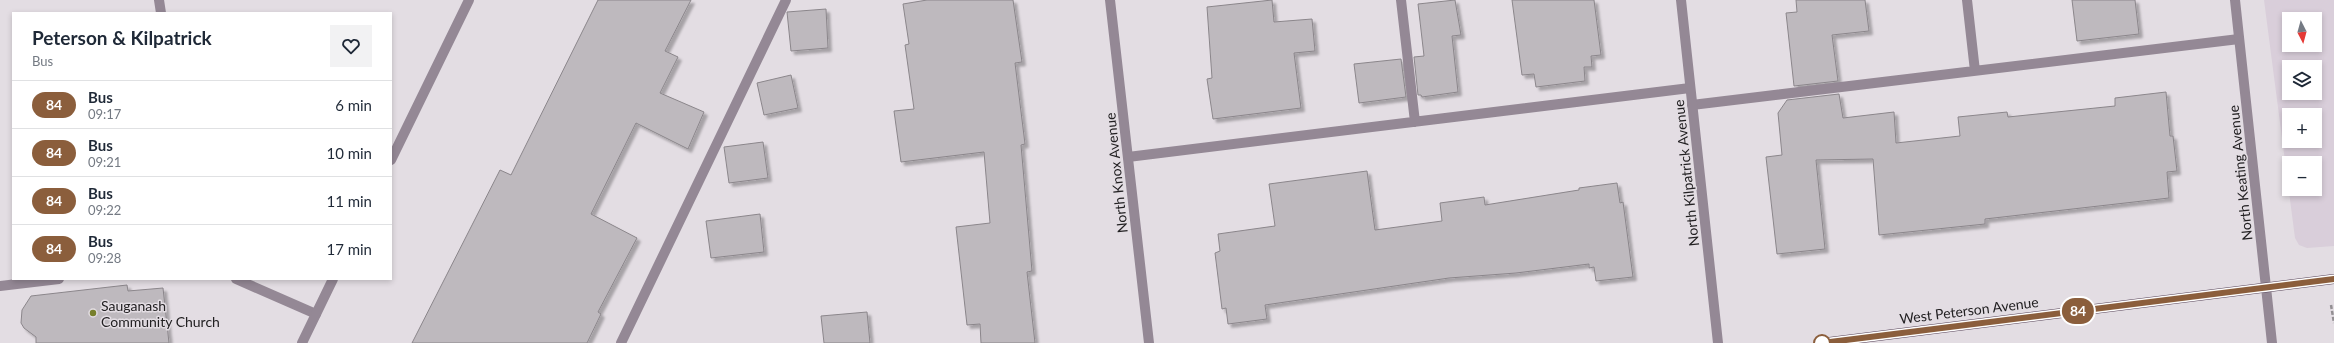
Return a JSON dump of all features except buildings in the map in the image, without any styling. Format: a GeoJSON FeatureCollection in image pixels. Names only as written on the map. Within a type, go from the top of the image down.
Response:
{"type":"FeatureCollection","features":[{"type":"Feature","properties":{"kind":"main road","name":"West Peterson Avenue"},"geometry":{"type":"LineString","coordinates":[[1822,343],[2334,279]]}},
{"type":"Feature","properties":{"kind":"street"},"geometry":{"type":"LineString","coordinates":[[160,0],[161,12]]}},
{"type":"Feature","properties":{"kind":"street"},"geometry":{"type":"LineString","coordinates":[[392,158],[469,0]]}},
{"type":"Feature","properties":{"kind":"street"},"geometry":{"type":"LineString","coordinates":[[621,343],[786,0]]}},
{"type":"Feature","properties":{"kind":"street","name":"North Knox Avenue"},"geometry":{"type":"LineString","coordinates":[[1110,0],[1149,343]]}},
{"type":"Feature","properties":{"kind":"street"},"geometry":{"type":"LineString","coordinates":[[1401,0],[1415,122]]}},
{"type":"Feature","properties":{"kind":"street","name":"North Kilpatrick Avenue"},"geometry":{"type":"LineString","coordinates":[[1681,0],[1718,343]]}},
{"type":"Feature","properties":{"kind":"street"},"geometry":{"type":"LineString","coordinates":[[1967,0],[1975,71]]}},
{"type":"Feature","properties":{"kind":"street","name":"North Keating Avenue"},"geometry":{"type":"LineString","coordinates":[[2235,0],[2272,343]]}},
{"type":"Feature","properties":{"kind":"street"},"geometry":{"type":"LineString","coordinates":[[1692,105],[2239,39]]}},
{"type":"Feature","properties":{"kind":"street"},"geometry":{"type":"LineString","coordinates":[[1128,157],[1690,88]]}},
{"type":"Feature","properties":{"kind":"street"},"geometry":{"type":"LineString","coordinates":[[0,286],[51,280]]}},
{"type":"Feature","properties":{"kind":"street"},"geometry":{"type":"LineString","coordinates":[[238,280],[316,314]]}},
{"type":"Feature","properties":{"kind":"street"},"geometry":{"type":"LineString","coordinates":[[302,343],[333,280]]}},
{"type":"Feature","properties":{"kind":"path"},"geometry":{"type":"LineString","coordinates":[[2331,305],[2334,323]]}},
{"type":"Feature","properties":{"kind":"shaded area"},"geometry":{"type":"Polygon","coordinates":[[[2264,0],[2334,0],[2334,246],[2307,248],[2299,245],[2295,238],[2290,196],[2322,196],[2322,156],[2284,156],[2283,148],[2322,148],[2322,108],[2282,108],[2282,138],[2264,0]]]}},
{"type":"Feature","properties":{"kind":"bus line","name":"84"},"geometry":{"type":"LineString","coordinates":[[1822,343],[2334,279]]}},
{"type":"Feature","properties":{"kind":"place","name":"Sauganash Community Church"},"geometry":{"type":"Point","coordinates":[93,313]}}]}
